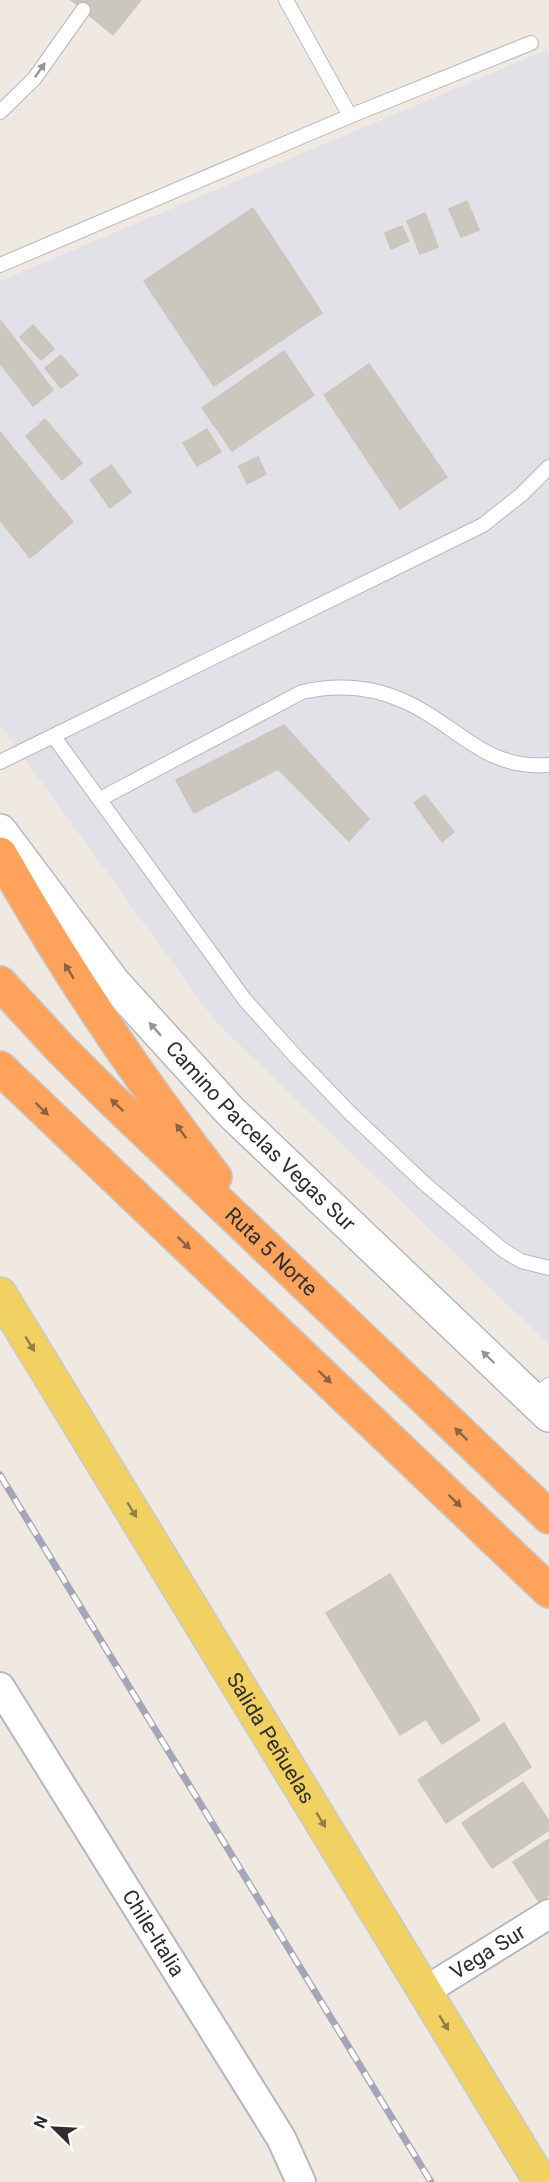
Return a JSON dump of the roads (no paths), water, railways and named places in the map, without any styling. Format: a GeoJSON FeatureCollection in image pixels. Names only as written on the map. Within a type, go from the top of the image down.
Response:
{"type":"FeatureCollection","features":[{"type":"Feature","properties":{"kind":"highway"},"geometry":{"type":"LineString","coordinates":[[0,854],[30,908],[100,1019],[199,1156],[280,1261]]}},
{"type":"Feature","properties":{"kind":"highway","name":"Ruta 5 Norte"},"geometry":{"type":"LineString","coordinates":[[0,983],[108,1096],[549,1517]]}},
{"type":"Feature","properties":{"kind":"highway"},"geometry":{"type":"LineString","coordinates":[[0,1068],[549,1591]]}},
{"type":"Feature","properties":{"kind":"main road","name":"Salida Peñuelas"},"geometry":{"type":"LineString","coordinates":[[0,1294],[541,2182]]}},
{"type":"Feature","properties":{"kind":"street","name":"Camino Parcelas Vegas Sur"},"geometry":{"type":"LineString","coordinates":[[0,831],[113,982],[231,1112],[543,1399]]}},
{"type":"Feature","properties":{"kind":"street","name":"Chile-Italia"},"geometry":{"type":"LineString","coordinates":[[0,1687],[281,2138],[301,2182]]}},
{"type":"Feature","properties":{"kind":"street","name":"Vega Sur"},"geometry":{"type":"LineString","coordinates":[[425,1991],[549,1914]]}},
{"type":"Feature","properties":{"kind":"lane"},"geometry":{"type":"LineString","coordinates":[[286,0],[350,116]]}},
{"type":"Feature","properties":{"kind":"lane"},"geometry":{"type":"LineString","coordinates":[[0,112],[34,79],[82,10]]}},
{"type":"Feature","properties":{"kind":"lane"},"geometry":{"type":"LineString","coordinates":[[0,265],[350,116],[531,43]]}},
{"type":"Feature","properties":{"kind":"lane"},"geometry":{"type":"LineString","coordinates":[[0,762],[483,525],[522,494],[549,467]]}},
{"type":"Feature","properties":{"kind":"lane"},"geometry":{"type":"LineString","coordinates":[[100,800],[302,692],[322,688],[363,688],[385,694],[426,713],[499,759],[517,765],[549,765]]}},
{"type":"Feature","properties":{"kind":"lane"},"geometry":{"type":"LineString","coordinates":[[54,737],[245,1000],[335,1098],[425,1184],[503,1250],[521,1261],[549,1268]]}},
{"type":"Feature","properties":{"kind":"railway"},"geometry":{"type":"LineString","coordinates":[[0,1475],[431,2182]]}}]}
